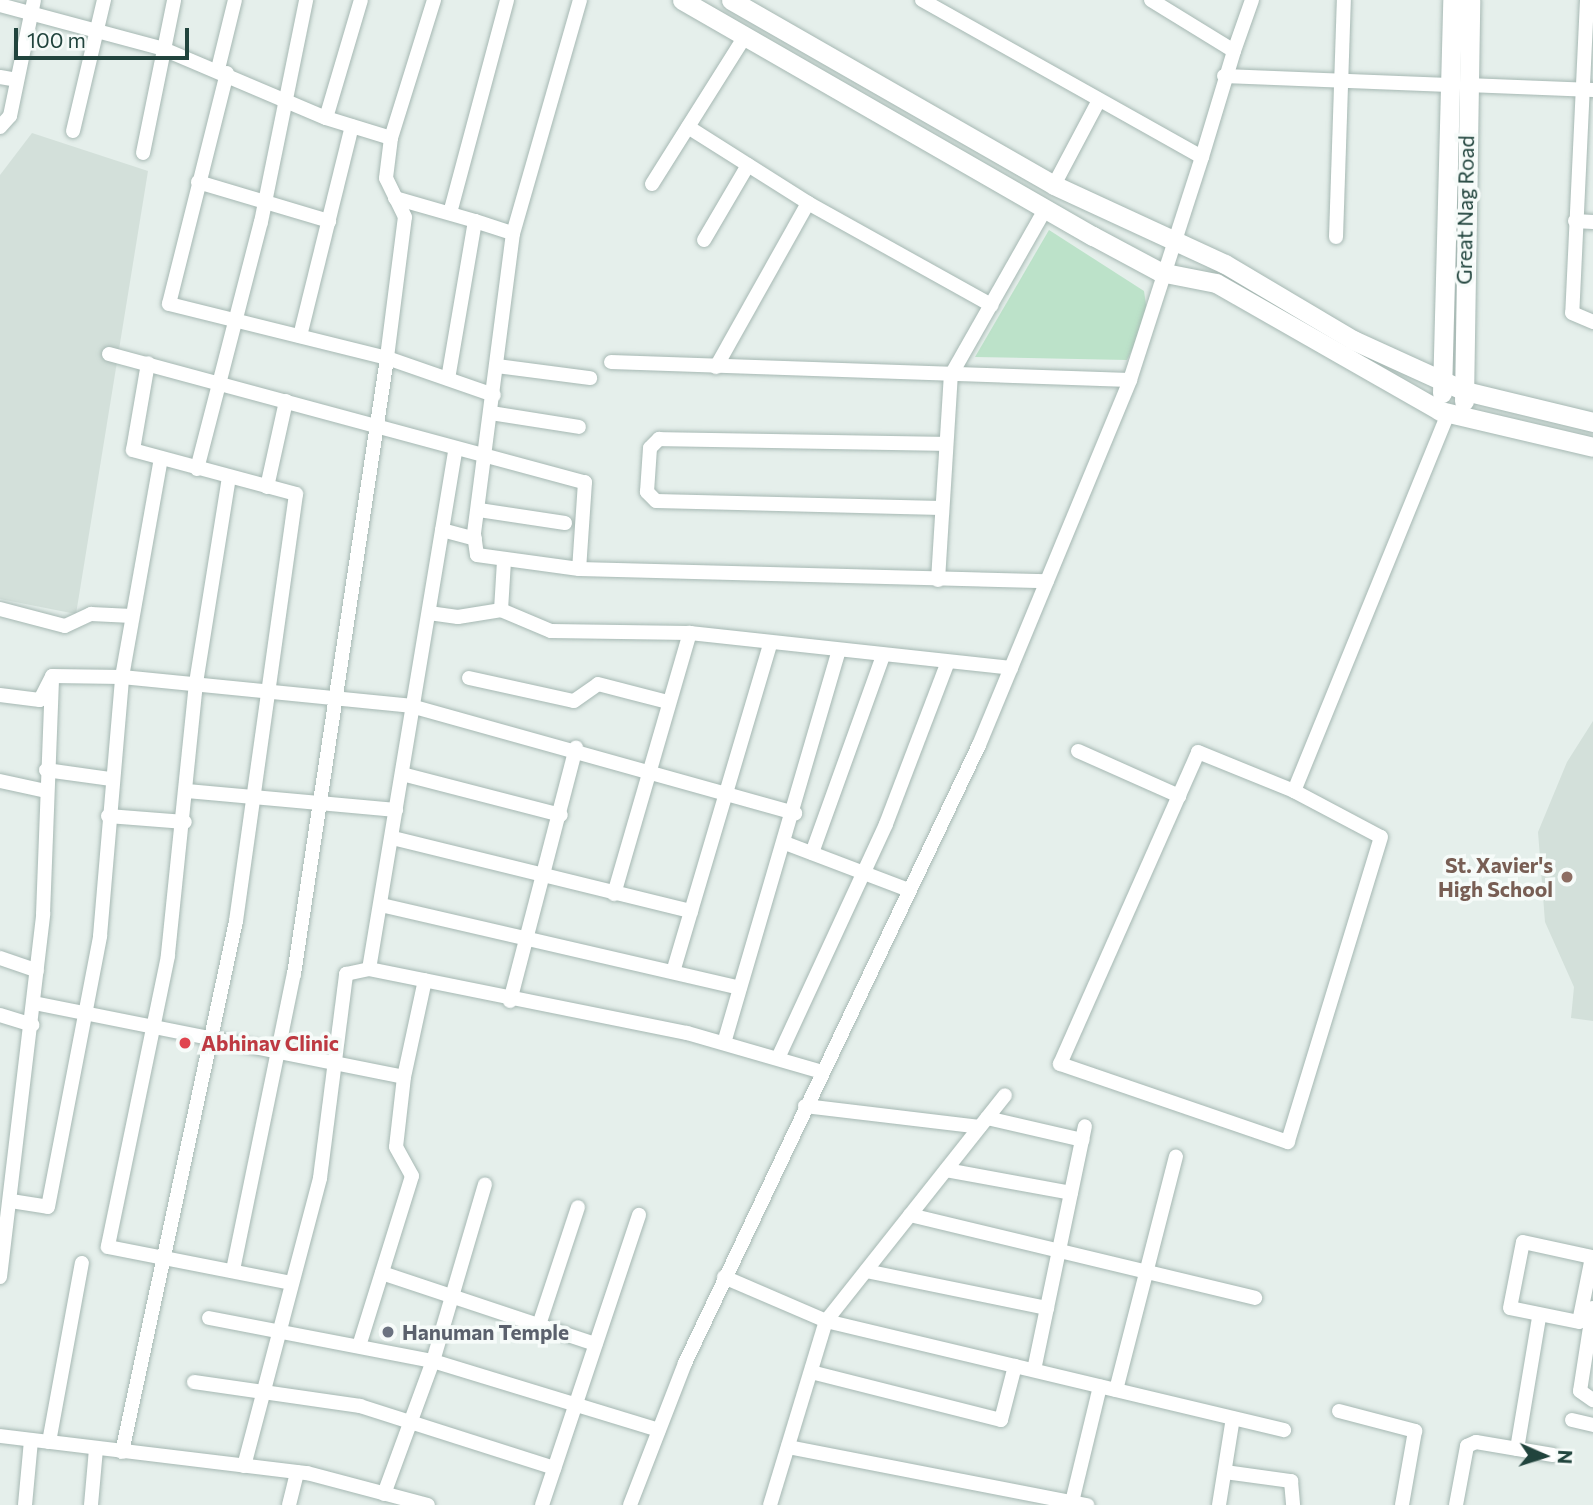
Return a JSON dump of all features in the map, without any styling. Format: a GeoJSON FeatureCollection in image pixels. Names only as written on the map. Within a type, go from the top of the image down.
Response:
{"type":"FeatureCollection","features":[{"type":"Feature","properties":{"kind":"street"},"geometry":{"type":"LineString","coordinates":[[73,131],[104,0]]}},
{"type":"Feature","properties":{"kind":"street"},"geometry":{"type":"LineString","coordinates":[[143,153],[161,48],[174,0]]}},
{"type":"Feature","properties":{"kind":"street"},"geometry":{"type":"LineString","coordinates":[[235,0],[223,71],[169,304],[387,358],[494,395]]}},
{"type":"Feature","properties":{"kind":"street"},"geometry":{"type":"LineString","coordinates":[[197,469],[216,380],[235,319],[265,200],[306,0]]}},
{"type":"Feature","properties":{"kind":"street"},"geometry":{"type":"LineString","coordinates":[[326,118],[361,0]]}},
{"type":"Feature","properties":{"kind":"street"},"geometry":{"type":"LineString","coordinates":[[233,1270],[280,1049],[387,358],[405,218],[386,178],[391,138],[433,0]]}},
{"type":"Feature","properties":{"kind":"street"},"geometry":{"type":"LineString","coordinates":[[450,214],[506,0]]}},
{"type":"Feature","properties":{"kind":"street"},"geometry":{"type":"LineString","coordinates":[[681,0],[1160,272],[1216,283],[1450,415],[1593,447]]}},
{"type":"Feature","properties":{"kind":"street"},"geometry":{"type":"LineString","coordinates":[[731,0],[1054,185],[1174,242],[1443,383],[1465,391],[1593,422]]}},
{"type":"Feature","properties":{"kind":"street"},"geometry":{"type":"LineString","coordinates":[[922,0],[1202,157]]}},
{"type":"Feature","properties":{"kind":"street"},"geometry":{"type":"LineString","coordinates":[[1151,0],[1234,51]]}},
{"type":"Feature","properties":{"kind":"street"},"geometry":{"type":"LineString","coordinates":[[630,1505],[724,1278],[909,890],[1010,668],[1130,380],[1160,272],[1174,242],[1202,157],[1224,76],[1252,0]]}},
{"type":"Feature","properties":{"kind":"street"},"geometry":{"type":"LineString","coordinates":[[1336,237],[1344,0]]}},
{"type":"Feature","properties":{"kind":"street","name":"Great Nag Road"},"geometry":{"type":"LineString","coordinates":[[1450,415],[1465,391],[1458,85],[1452,0]]}},
{"type":"Feature","properties":{"kind":"street","name":"Great Nag Road"},"geometry":{"type":"LineString","coordinates":[[1450,415],[1443,383],[1458,85],[1470,0]]}},
{"type":"Feature","properties":{"kind":"street"},"geometry":{"type":"LineString","coordinates":[[1587,0],[1587,90],[1575,221],[1572,313],[1593,322]]}},
{"type":"Feature","properties":{"kind":"street"},"geometry":{"type":"LineString","coordinates":[[576,1],[513,233],[475,539],[477,555],[504,561],[579,569],[1046,581]]}},
{"type":"Feature","properties":{"kind":"street"},"geometry":{"type":"LineString","coordinates":[[0,5],[32,6],[95,30],[161,48],[223,71],[326,118],[391,138]]}},
{"type":"Feature","properties":{"kind":"street"},"geometry":{"type":"LineString","coordinates":[[0,127],[10,116],[32,6]]}},
{"type":"Feature","properties":{"kind":"street"},"geometry":{"type":"LineString","coordinates":[[652,184],[746,35]]}},
{"type":"Feature","properties":{"kind":"street"},"geometry":{"type":"LineString","coordinates":[[1224,76],[1341,78],[1587,90]]}},
{"type":"Feature","properties":{"kind":"street"},"geometry":{"type":"LineString","coordinates":[[0,77],[17,80]]}},
{"type":"Feature","properties":{"kind":"street"},"geometry":{"type":"LineString","coordinates":[[1054,185],[1099,100]]}},
{"type":"Feature","properties":{"kind":"street"},"geometry":{"type":"LineString","coordinates":[[300,336],[352,126]]}},
{"type":"Feature","properties":{"kind":"street"},"geometry":{"type":"LineString","coordinates":[[688,127],[808,203],[991,304]]}},
{"type":"Feature","properties":{"kind":"street"},"geometry":{"type":"LineString","coordinates":[[704,240],[748,165]]}},
{"type":"Feature","properties":{"kind":"street"},"geometry":{"type":"LineString","coordinates":[[198,182],[265,200],[329,222]]}},
{"type":"Feature","properties":{"kind":"street"},"geometry":{"type":"LineString","coordinates":[[395,198],[513,233]]}},
{"type":"Feature","properties":{"kind":"street"},"geometry":{"type":"LineString","coordinates":[[716,367],[808,203]]}},
{"type":"Feature","properties":{"kind":"street"},"geometry":{"type":"LineString","coordinates":[[938,580],[944,444],[951,375],[1046,208]]}},
{"type":"Feature","properties":{"kind":"street"},"geometry":{"type":"LineString","coordinates":[[448,379],[475,221]]}},
{"type":"Feature","properties":{"kind":"street"},"geometry":{"type":"LineString","coordinates":[[1575,221],[1593,222]]}},
{"type":"Feature","properties":{"kind":"street"},"geometry":{"type":"LineString","coordinates":[[110,354],[216,380],[485,460],[585,482],[579,569]]}},
{"type":"Feature","properties":{"kind":"street"},"geometry":{"type":"LineString","coordinates":[[611,362],[1130,380]]}},
{"type":"Feature","properties":{"kind":"street"},"geometry":{"type":"LineString","coordinates":[[122,1452],[212,1039],[255,795],[266,693],[296,494],[132,450],[148,363]]}},
{"type":"Feature","properties":{"kind":"street"},"geometry":{"type":"LineString","coordinates":[[497,366],[590,377]]}},
{"type":"Feature","properties":{"kind":"street"},"geometry":{"type":"LineString","coordinates":[[267,486],[286,401]]}},
{"type":"Feature","properties":{"kind":"street"},"geometry":{"type":"LineString","coordinates":[[491,413],[579,427]]}},
{"type":"Feature","properties":{"kind":"street"},"geometry":{"type":"LineString","coordinates":[[1294,791],[1450,415]]}},
{"type":"Feature","properties":{"kind":"street"},"geometry":{"type":"LineString","coordinates":[[941,508],[656,501],[647,492],[650,448],[659,439],[944,444]]}},
{"type":"Feature","properties":{"kind":"street"},"geometry":{"type":"LineString","coordinates":[[369,969],[393,838],[411,706],[456,452]]}},
{"type":"Feature","properties":{"kind":"street"},"geometry":{"type":"LineString","coordinates":[[11,1201],[48,1207],[80,1014],[100,936],[107,816],[122,677],[161,458]]}},
{"type":"Feature","properties":{"kind":"street"},"geometry":{"type":"LineString","coordinates":[[229,477],[195,683],[185,822],[154,1028],[108,1247],[291,1283]]}},
{"type":"Feature","properties":{"kind":"street"},"geometry":{"type":"LineString","coordinates":[[479,510],[565,523]]}},
{"type":"Feature","properties":{"kind":"street"},"geometry":{"type":"LineString","coordinates":[[442,530],[475,539]]}},
{"type":"Feature","properties":{"kind":"street"},"geometry":{"type":"LineString","coordinates":[[501,610],[504,561]]}},
{"type":"Feature","properties":{"kind":"street"},"geometry":{"type":"LineString","coordinates":[[0,609],[65,626],[91,614],[132,616]]}},
{"type":"Feature","properties":{"kind":"street"},"geometry":{"type":"LineString","coordinates":[[429,613],[458,617],[501,610],[551,631],[690,634],[1010,668]]}},
{"type":"Feature","properties":{"kind":"street"},"geometry":{"type":"LineString","coordinates":[[614,894],[690,634]]}},
{"type":"Feature","properties":{"kind":"street"},"geometry":{"type":"LineString","coordinates":[[673,971],[771,642]]}},
{"type":"Feature","properties":{"kind":"street"},"geometry":{"type":"LineString","coordinates":[[724,1043],[795,813],[839,651]]}},
{"type":"Feature","properties":{"kind":"street"},"geometry":{"type":"LineString","coordinates":[[812,853],[883,656]]}},
{"type":"Feature","properties":{"kind":"street"},"geometry":{"type":"LineString","coordinates":[[778,1058],[864,873],[948,663]]}},
{"type":"Feature","properties":{"kind":"street"},"geometry":{"type":"LineString","coordinates":[[52,676],[122,677],[195,683],[266,693],[411,706],[576,747],[795,813]]}},
{"type":"Feature","properties":{"kind":"street"},"geometry":{"type":"LineString","coordinates":[[0,695],[40,700],[52,676]]}},
{"type":"Feature","properties":{"kind":"street"},"geometry":{"type":"LineString","coordinates":[[0,1277],[37,971],[52,676]]}},
{"type":"Feature","properties":{"kind":"street"},"geometry":{"type":"LineString","coordinates":[[469,678],[574,701],[598,684],[668,702]]}},
{"type":"Feature","properties":{"kind":"street"},"geometry":{"type":"LineString","coordinates":[[510,1001],[546,878],[576,747]]}},
{"type":"Feature","properties":{"kind":"street"},"geometry":{"type":"LineString","coordinates":[[1078,751],[1179,796]]}},
{"type":"Feature","properties":{"kind":"street"},"geometry":{"type":"LineString","coordinates":[[1198,752],[1294,791],[1381,837],[1288,1142],[1060,1064],[1198,752]]}},
{"type":"Feature","properties":{"kind":"street"},"geometry":{"type":"LineString","coordinates":[[46,771],[111,779]]}},
{"type":"Feature","properties":{"kind":"street"},"geometry":{"type":"LineString","coordinates":[[402,774],[561,815]]}},
{"type":"Feature","properties":{"kind":"street"},"geometry":{"type":"LineString","coordinates":[[0,781],[46,791]]}},
{"type":"Feature","properties":{"kind":"street"},"geometry":{"type":"LineString","coordinates":[[187,791],[320,800],[396,810]]}},
{"type":"Feature","properties":{"kind":"street"},"geometry":{"type":"LineString","coordinates":[[107,816],[185,822]]}},
{"type":"Feature","properties":{"kind":"street"},"geometry":{"type":"LineString","coordinates":[[393,838],[546,878],[691,911]]}},
{"type":"Feature","properties":{"kind":"street"},"geometry":{"type":"LineString","coordinates":[[785,843],[909,890]]}},
{"type":"Feature","properties":{"kind":"street"},"geometry":{"type":"LineString","coordinates":[[381,905],[740,988]]}},
{"type":"Feature","properties":{"kind":"street"},"geometry":{"type":"LineString","coordinates":[[0,958],[37,971]]}},
{"type":"Feature","properties":{"kind":"street"},"geometry":{"type":"LineString","coordinates":[[244,1466],[260,1390],[320,1178],[346,974],[369,969],[425,979],[510,1001],[724,1043],[822,1072]]}},
{"type":"Feature","properties":{"kind":"street"},"geometry":{"type":"LineString","coordinates":[[359,1346],[412,1176],[396,1147],[404,1077],[425,979]]}},
{"type":"Feature","properties":{"kind":"street"},"geometry":{"type":"LineString","coordinates":[[34,1003],[212,1039],[280,1049],[404,1077]]}},
{"type":"Feature","properties":{"kind":"street"},"geometry":{"type":"LineString","coordinates":[[0,1015],[32,1025]]}},
{"type":"Feature","properties":{"kind":"street"},"geometry":{"type":"LineString","coordinates":[[770,1505],[826,1321],[1005,1096]]}},
{"type":"Feature","properties":{"kind":"street"},"geometry":{"type":"LineString","coordinates":[[805,1106],[1084,1133],[1034,1370]]}},
{"type":"Feature","properties":{"kind":"street"},"geometry":{"type":"LineString","coordinates":[[1116,1390],[1176,1157]]}},
{"type":"Feature","properties":{"kind":"street"},"geometry":{"type":"LineString","coordinates":[[946,1170],[1071,1193]]}},
{"type":"Feature","properties":{"kind":"street"},"geometry":{"type":"LineString","coordinates":[[384,1494],[408,1421],[433,1361],[449,1295],[485,1184]]}},
{"type":"Feature","properties":{"kind":"street"},"geometry":{"type":"LineString","coordinates":[[539,1325],[578,1207]]}},
{"type":"Feature","properties":{"kind":"street"},"geometry":{"type":"LineString","coordinates":[[542,1505],[639,1215]]}},
{"type":"Feature","properties":{"kind":"street"},"geometry":{"type":"LineString","coordinates":[[910,1215],[1255,1298]]}},
{"type":"Feature","properties":{"kind":"street"},"geometry":{"type":"LineString","coordinates":[[1523,1242],[1593,1261],[1581,1320],[1539,1318],[1510,1308],[1523,1242]]}},
{"type":"Feature","properties":{"kind":"street"},"geometry":{"type":"LineString","coordinates":[[49,1442],[82,1263]]}},
{"type":"Feature","properties":{"kind":"street"},"geometry":{"type":"LineString","coordinates":[[866,1271],[1047,1308]]}},
{"type":"Feature","properties":{"kind":"street"},"geometry":{"type":"LineString","coordinates":[[382,1273],[595,1344]]}},
{"type":"Feature","properties":{"kind":"street"},"geometry":{"type":"LineString","coordinates":[[724,1278],[826,1321],[1284,1430]]}},
{"type":"Feature","properties":{"kind":"street"},"geometry":{"type":"LineString","coordinates":[[1593,1308],[1580,1391],[1593,1400]]}},
{"type":"Feature","properties":{"kind":"street"},"geometry":{"type":"LineString","coordinates":[[209,1318],[278,1328],[433,1361],[659,1430]]}},
{"type":"Feature","properties":{"kind":"street"},"geometry":{"type":"LineString","coordinates":[[1517,1449],[1539,1318]]}},
{"type":"Feature","properties":{"kind":"street"},"geometry":{"type":"LineString","coordinates":[[811,1372],[1001,1420],[1015,1366]]}},
{"type":"Feature","properties":{"kind":"street"},"geometry":{"type":"LineString","coordinates":[[194,1382],[360,1406],[554,1468]]}},
{"type":"Feature","properties":{"kind":"street"},"geometry":{"type":"LineString","coordinates":[[1072,1502],[1100,1386]]}},
{"type":"Feature","properties":{"kind":"street"},"geometry":{"type":"LineString","coordinates":[[1339,1411],[1415,1431],[1402,1505]]}},
{"type":"Feature","properties":{"kind":"street"},"geometry":{"type":"LineString","coordinates":[[1219,1505],[1233,1418]]}},
{"type":"Feature","properties":{"kind":"street"},"geometry":{"type":"LineString","coordinates":[[1572,1420],[1593,1425]]}},
{"type":"Feature","properties":{"kind":"street"},"geometry":{"type":"LineString","coordinates":[[0,1436],[297,1472],[428,1505]]}},
{"type":"Feature","properties":{"kind":"street"},"geometry":{"type":"LineString","coordinates":[[25,1505],[31,1440]]}},
{"type":"Feature","properties":{"kind":"street"},"geometry":{"type":"LineString","coordinates":[[1456,1505],[1467,1446],[1517,1449],[1553,1455]]}},
{"type":"Feature","properties":{"kind":"street"},"geometry":{"type":"LineString","coordinates":[[788,1447],[1087,1505]]}},
{"type":"Feature","properties":{"kind":"street"},"geometry":{"type":"LineString","coordinates":[[91,1505],[96,1449]]}},
{"type":"Feature","properties":{"kind":"street"},"geometry":{"type":"LineString","coordinates":[[289,1505],[297,1472]]}},
{"type":"Feature","properties":{"kind":"street"},"geometry":{"type":"LineString","coordinates":[[1225,1472],[1291,1480],[1293,1505]]}},
{"type":"Feature","properties":{"kind":"shaded area"},"geometry":{"type":"Polygon","coordinates":[[[32,133],[148,171],[76,614],[0,599],[0,175],[32,133]]]}},
{"type":"Feature","properties":{"kind":"shaded area","name":"St. Xavier's High School"},"geometry":{"type":"Polygon","coordinates":[[[1593,721],[1593,1021],[1571,1018],[1574,987],[1545,922],[1538,832],[1567,762],[1593,721]]]}},
{"type":"Feature","properties":{"kind":"green space"},"geometry":{"type":"Polygon","coordinates":[[[1049,230],[1144,291],[1148,318],[1127,360],[975,357],[1049,230]]]}},
{"type":"Feature","properties":{"kind":"place","name":"St. Xavier's High School"},"geometry":{"type":"Point","coordinates":[1567,877]}},
{"type":"Feature","properties":{"kind":"place","name":"Abhinav Clinic"},"geometry":{"type":"Point","coordinates":[185,1043]}},
{"type":"Feature","properties":{"kind":"place","name":"Hanuman Temple"},"geometry":{"type":"Point","coordinates":[388,1332]}}]}
